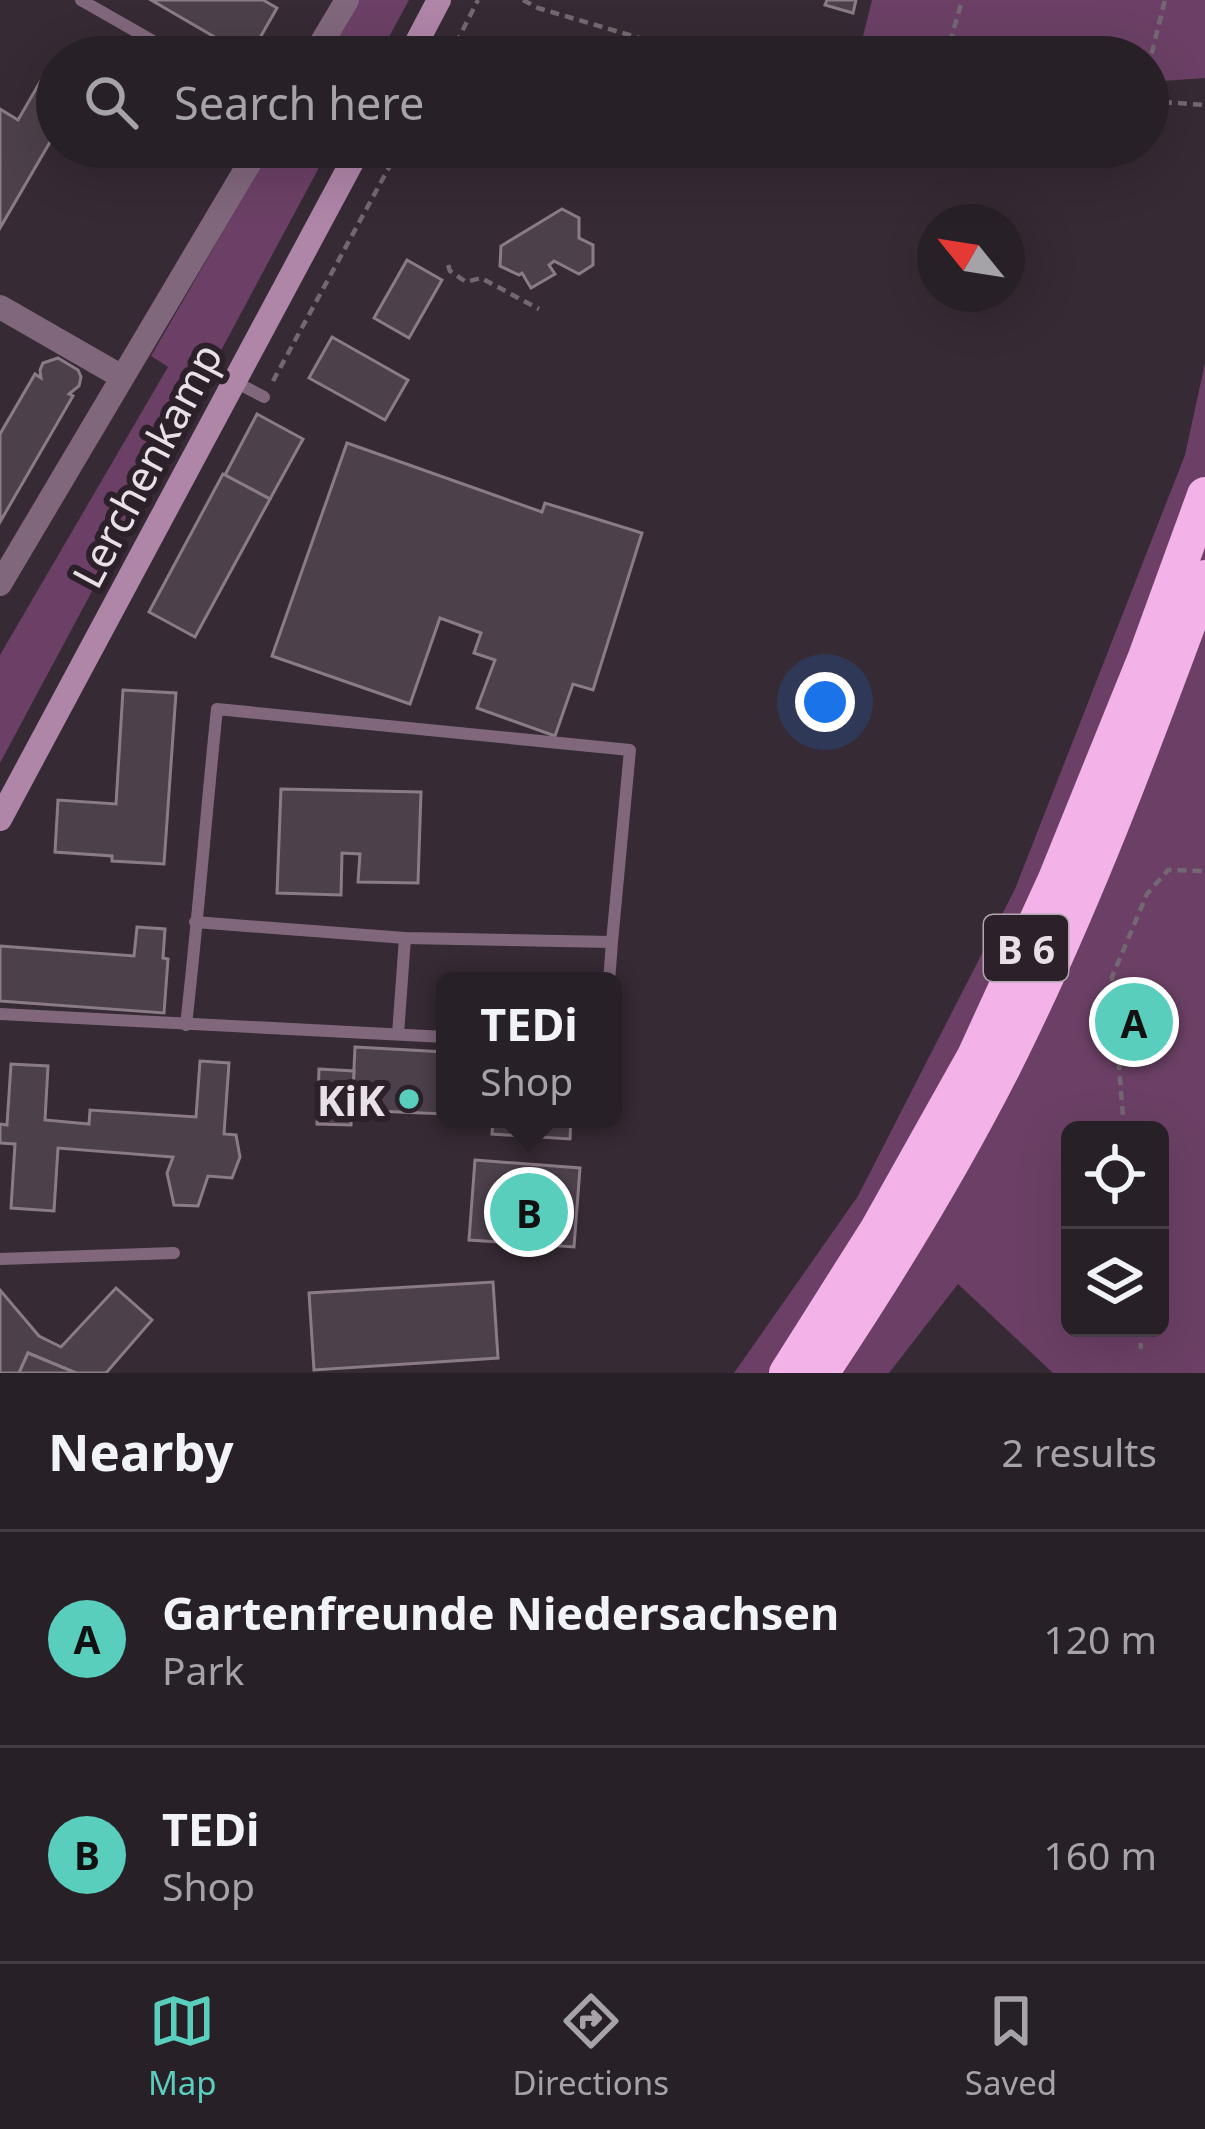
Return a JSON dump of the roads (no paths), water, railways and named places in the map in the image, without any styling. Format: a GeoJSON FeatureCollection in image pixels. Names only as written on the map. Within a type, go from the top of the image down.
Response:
{"type":"FeatureCollection","features":[{"type":"Feature","properties":{"kind":"highway","name":"B 6"},"geometry":{"type":"LineString","coordinates":[[787,1373],[900,1192],[984,1038],[1056,879],[1146,657],[1205,494]]}},
{"type":"Feature","properties":{"kind":"highway","name":"B 6"},"geometry":{"type":"LineString","coordinates":[[821,1373],[905,1243],[1011,1050],[1083,889],[1205,578]]}},
{"type":"Feature","properties":{"kind":"street"},"geometry":{"type":"LineString","coordinates":[[325,36],[346,0]]}},
{"type":"Feature","properties":{"kind":"street"},"geometry":{"type":"LineString","coordinates":[[420,36],[439,0]]}},
{"type":"Feature","properties":{"kind":"street"},"geometry":{"type":"LineString","coordinates":[[0,584],[246,168]]}},
{"type":"Feature","properties":{"kind":"street","name":"Lerchenkamp"},"geometry":{"type":"LineString","coordinates":[[0,820],[350,168]]}},
{"type":"Feature","properties":{"kind":"street"},"geometry":{"type":"LineString","coordinates":[[0,307],[122,377]]}},
{"type":"Feature","properties":{"kind":"lane"},"geometry":{"type":"LineString","coordinates":[[81,0],[144,36]]}},
{"type":"Feature","properties":{"kind":"lane"},"geometry":{"type":"LineString","coordinates":[[235,382],[264,397]]}},
{"type":"Feature","properties":{"kind":"lane"},"geometry":{"type":"LineString","coordinates":[[186,1025],[217,709],[630,750],[610,972]]}},
{"type":"Feature","properties":{"kind":"lane"},"geometry":{"type":"LineString","coordinates":[[196,922],[405,938],[612,942]]}},
{"type":"Feature","properties":{"kind":"lane"},"geometry":{"type":"LineString","coordinates":[[398,1034],[405,938]]}},
{"type":"Feature","properties":{"kind":"lane"},"geometry":{"type":"LineString","coordinates":[[0,1014],[436,1036]]}},
{"type":"Feature","properties":{"kind":"lane"},"geometry":{"type":"LineString","coordinates":[[0,1259],[174,1253]]}},
{"type":"Feature","properties":{"kind":"place","name":"Gartenfreunde Niedersachsen"},"geometry":{"type":"Point","coordinates":[1134,1022]}},
{"type":"Feature","properties":{"kind":"place","name":"KiK"},"geometry":{"type":"Point","coordinates":[409,1099]}},
{"type":"Feature","properties":{"kind":"place","name":"TEDi"},"geometry":{"type":"Point","coordinates":[529,1212]}}]}
